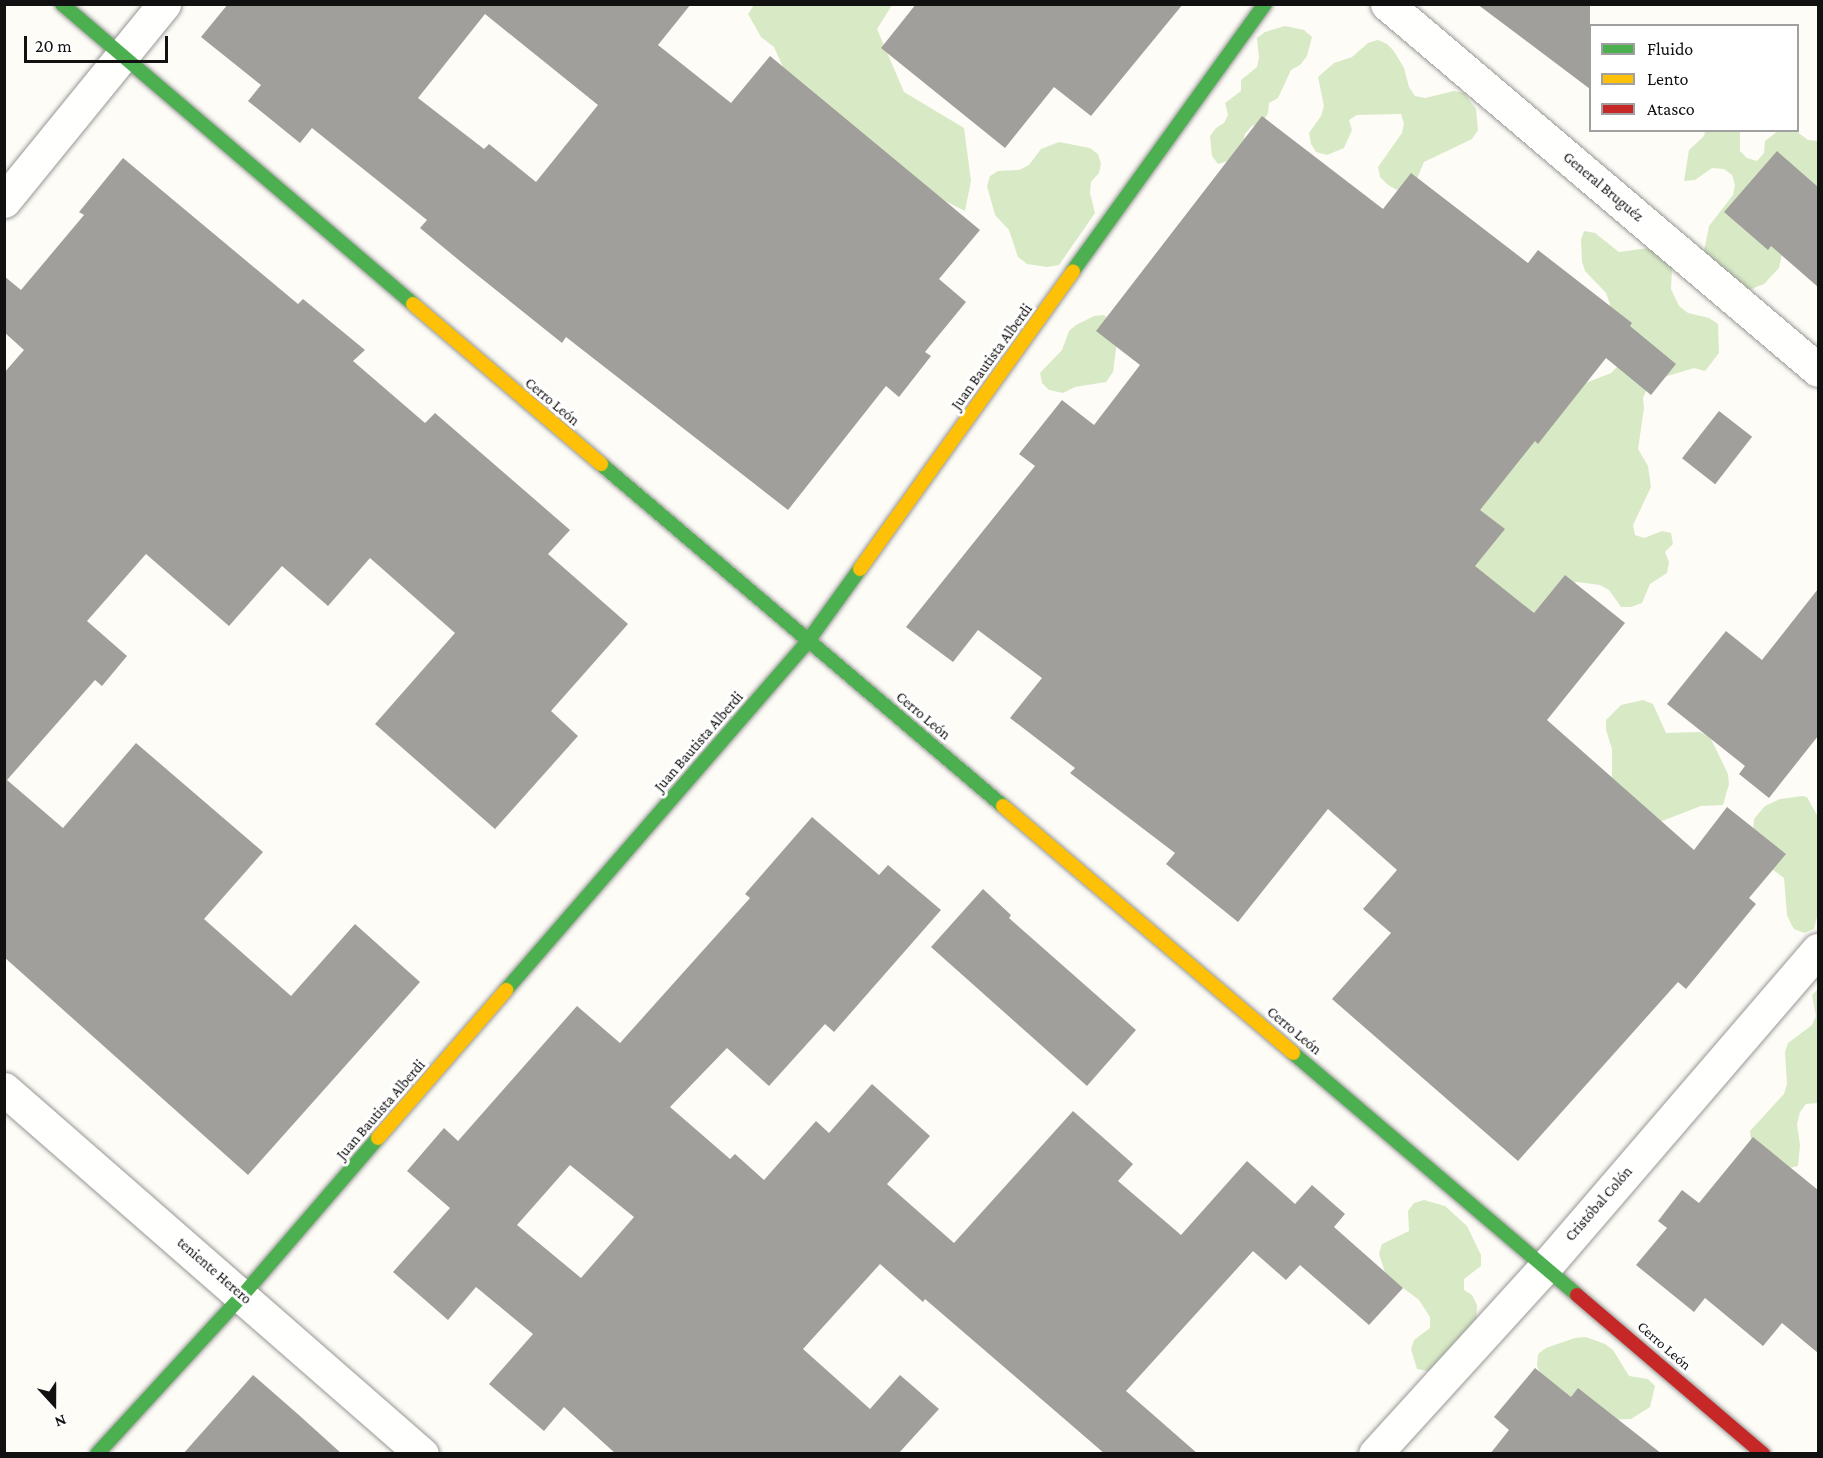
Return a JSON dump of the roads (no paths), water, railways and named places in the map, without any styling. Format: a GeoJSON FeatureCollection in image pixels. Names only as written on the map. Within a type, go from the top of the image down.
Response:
{"type":"FeatureCollection","features":[{"type":"Feature","properties":{"kind":"street","name":"Cerro León"},"geometry":{"type":"LineString","coordinates":[[62,4],[122,58],[1546,1266],[1763,1454]]}},
{"type":"Feature","properties":{"kind":"street"},"geometry":{"type":"LineString","coordinates":[[4,201],[164,4]]}},
{"type":"Feature","properties":{"kind":"street","name":"Juan Bautista Alberdi"},"geometry":{"type":"LineString","coordinates":[[97,1454],[242,1296],[808,641],[1265,4]]}},
{"type":"Feature","properties":{"kind":"street","name":"General Bruguéz"},"geometry":{"type":"LineString","coordinates":[[1387,4],[1818,370]]}},
{"type":"Feature","properties":{"kind":"street","name":"Cristóbal Colón"},"geometry":{"type":"LineString","coordinates":[[1375,1454],[1546,1266],[1818,950]]}},
{"type":"Feature","properties":{"kind":"street","name":"teniente Herero"},"geometry":{"type":"LineString","coordinates":[[4,1089],[422,1454]]}}]}
